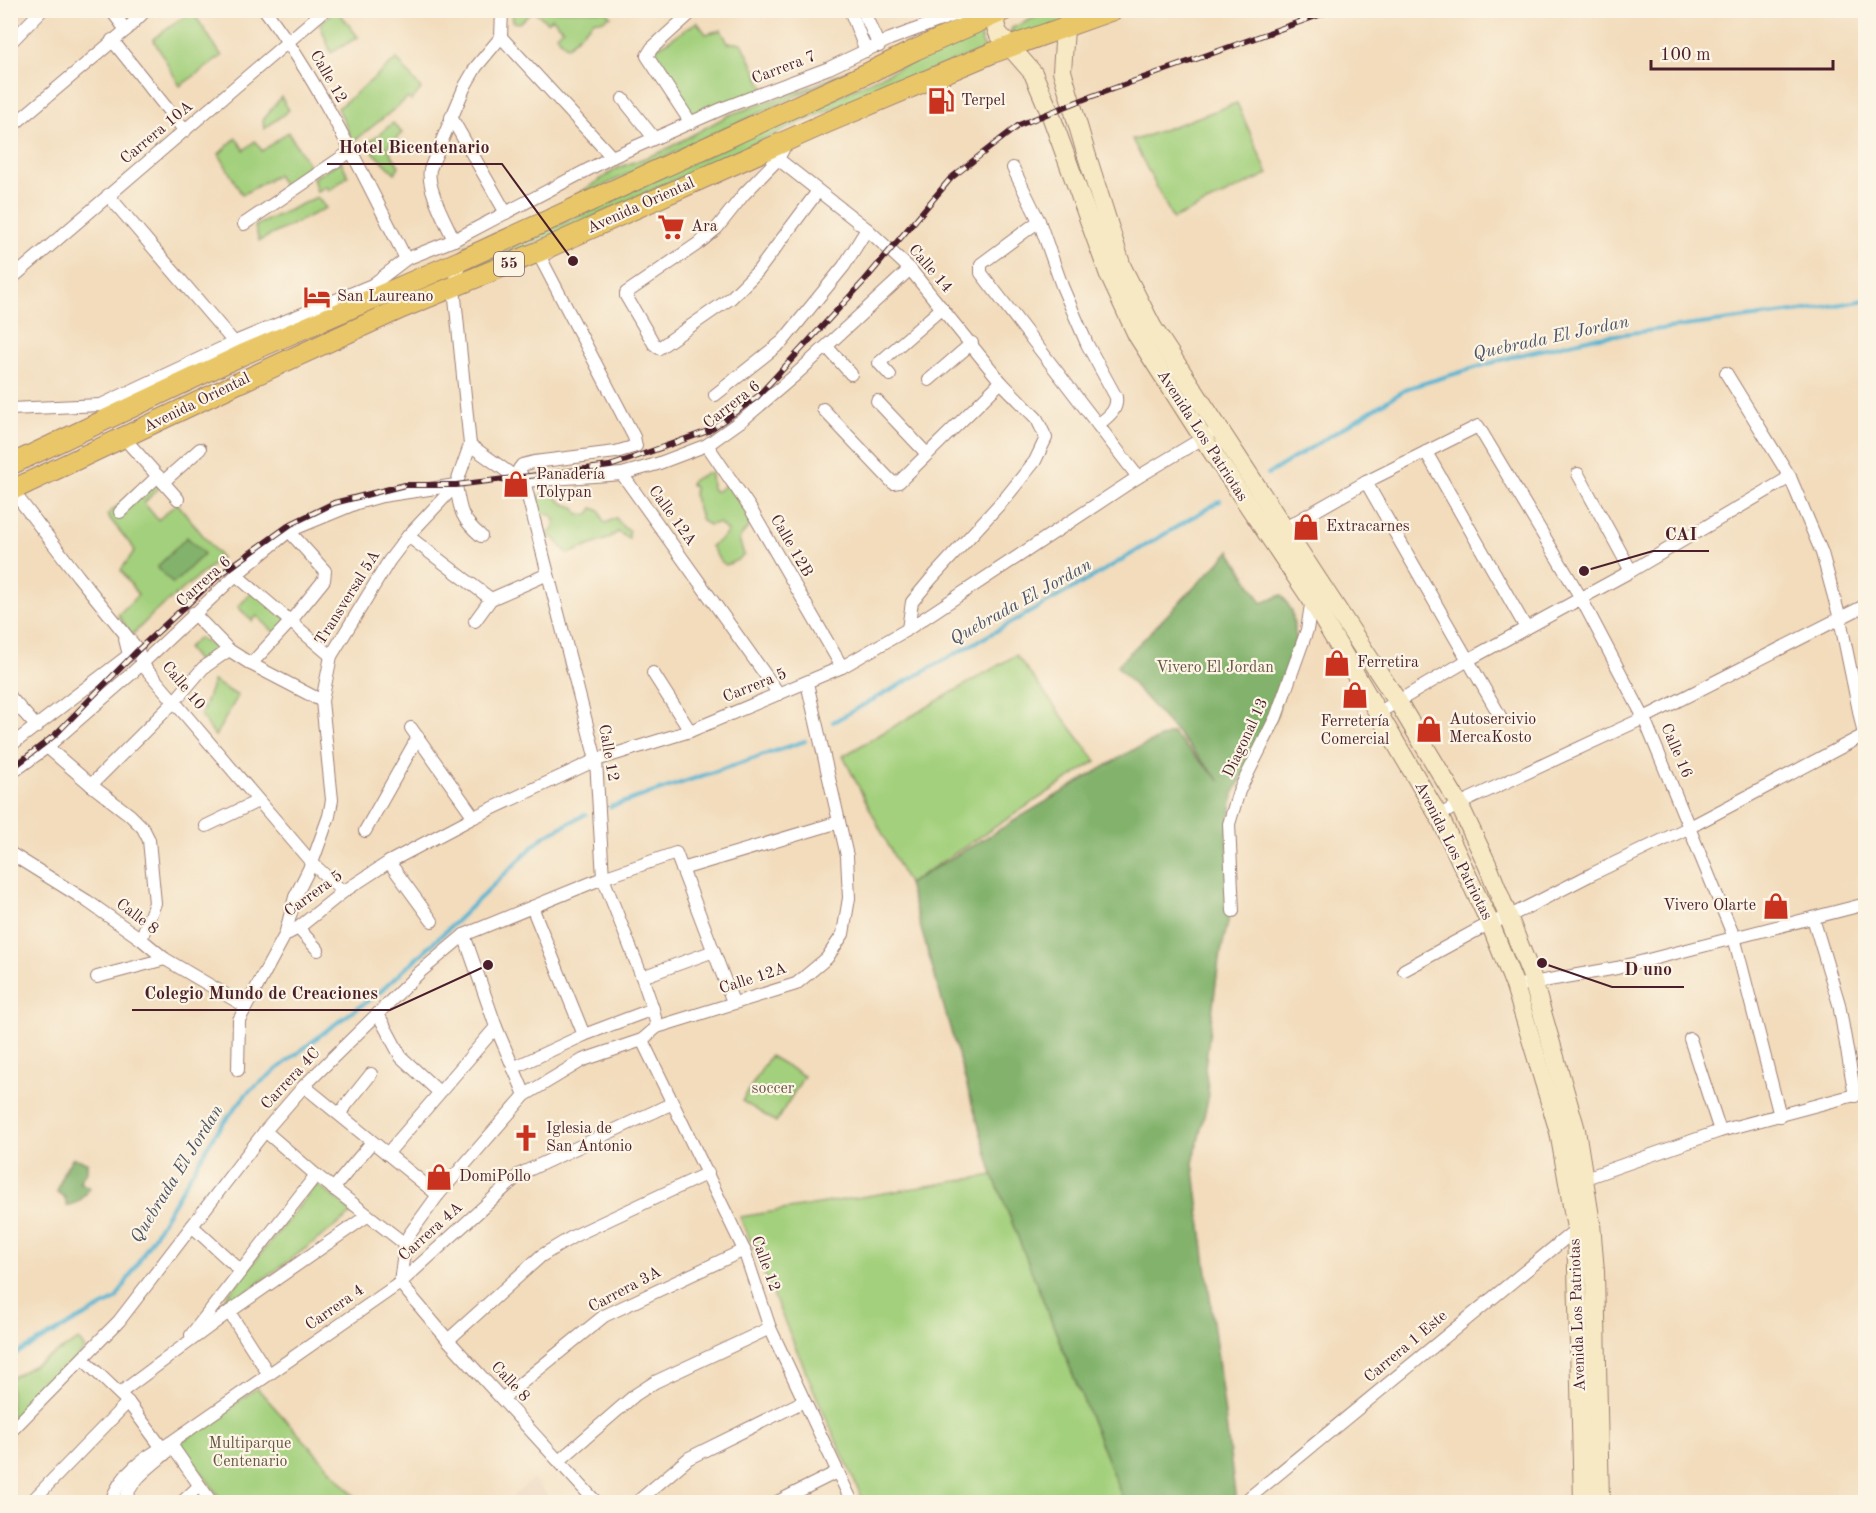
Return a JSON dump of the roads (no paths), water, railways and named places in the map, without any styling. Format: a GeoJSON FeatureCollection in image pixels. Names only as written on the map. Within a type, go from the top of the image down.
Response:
{"type":"FeatureCollection","features":[{"type":"Feature","properties":{"kind":"main road","name":"Avenida Oriental"},"geometry":{"type":"LineString","coordinates":[[11,490],[402,308],[782,150],[971,62],[1113,10]]}},
{"type":"Feature","properties":{"kind":"main road","name":"Avenida Oriental"},"geometry":{"type":"LineString","coordinates":[[10,465],[120,412],[239,349],[460,261],[1000,12]]}},
{"type":"Feature","properties":{"kind":"main road","name":"Avenida Los Patriotas"},"geometry":{"type":"LineString","coordinates":[[1000,12],[995,24],[998,33],[1033,73],[1050,112],[1109,275],[1137,335],[1258,521],[1318,595],[1398,702],[1459,804],[1488,866],[1533,982],[1576,1130],[1576,1181],[1583,1226],[1595,1272],[1600,1503]]}},
{"type":"Feature","properties":{"kind":"main road","name":"Avenida Los Patriotas"},"geometry":{"type":"LineString","coordinates":[[1065,29],[1062,71],[1122,267],[1153,328],[1285,528],[1378,713],[1439,816],[1490,923],[1515,986],[1576,1181]]}},
{"type":"Feature","properties":{"kind":"main road"},"geometry":{"type":"LineString","coordinates":[[1258,521],[1275,511]]}},
{"type":"Feature","properties":{"kind":"main road","name":"Avenida Los Patriotas"},"geometry":{"type":"LineString","coordinates":[[1583,1226],[1583,1503]]}},
{"type":"Feature","properties":{"kind":"street"},"geometry":{"type":"LineString","coordinates":[[10,43],[42,10]]}},
{"type":"Feature","properties":{"kind":"street"},"geometry":{"type":"LineString","coordinates":[[111,10],[126,30]]}},
{"type":"Feature","properties":{"kind":"street"},"geometry":{"type":"LineString","coordinates":[[10,128],[126,30],[146,10]]}},
{"type":"Feature","properties":{"kind":"street","name":"Calle 12"},"geometry":{"type":"LineString","coordinates":[[265,10],[289,43],[351,151],[406,259]]}},
{"type":"Feature","properties":{"kind":"street","name":"Carrera 10A"},"geometry":{"type":"LineString","coordinates":[[10,280],[325,10]]}},
{"type":"Feature","properties":{"kind":"street"},"geometry":{"type":"LineString","coordinates":[[454,240],[429,176],[451,117],[476,67],[501,38],[502,10]]}},
{"type":"Feature","properties":{"kind":"street"},"geometry":{"type":"LineString","coordinates":[[691,123],[647,56],[652,48],[694,10]]}},
{"type":"Feature","properties":{"kind":"street"},"geometry":{"type":"LineString","coordinates":[[850,10],[866,51]]}},
{"type":"Feature","properties":{"kind":"street"},"geometry":{"type":"LineString","coordinates":[[862,10],[879,46]]}},
{"type":"Feature","properties":{"kind":"street","name":"Carrera 7"},"geometry":{"type":"LineString","coordinates":[[612,157],[879,46],[890,39],[968,10]]}},
{"type":"Feature","properties":{"kind":"street"},"geometry":{"type":"LineString","coordinates":[[501,38],[612,157]]}},
{"type":"Feature","properties":{"kind":"street"},"geometry":{"type":"LineString","coordinates":[[112,40],[185,131]]}},
{"type":"Feature","properties":{"kind":"street"},"geometry":{"type":"LineString","coordinates":[[623,99],[654,138]]}},
{"type":"Feature","properties":{"kind":"street"},"geometry":{"type":"LineString","coordinates":[[451,117],[506,213]]}},
{"type":"Feature","properties":{"kind":"street"},"geometry":{"type":"LineString","coordinates":[[782,150],[717,228],[626,293],[631,306],[658,348],[730,298],[758,272],[818,191]]}},
{"type":"Feature","properties":{"kind":"street","name":"Calle 14"},"geometry":{"type":"LineString","coordinates":[[782,150],[818,191],[867,229],[910,269],[972,343],[1001,382],[1036,419],[1046,438],[1035,461],[1007,496],[912,602],[908,629]]}},
{"type":"Feature","properties":{"kind":"street"},"geometry":{"type":"LineString","coordinates":[[244,224],[351,151]]}},
{"type":"Feature","properties":{"kind":"street","name":"Avenida Oriental"},"geometry":{"type":"LineString","coordinates":[[101,405],[239,349],[372,285],[406,259],[454,240],[612,157]]}},
{"type":"Feature","properties":{"kind":"street"},"geometry":{"type":"LineString","coordinates":[[1012,168],[1039,221],[1062,286],[1087,344],[1116,397],[1117,403],[1114,410],[1098,425]]}},
{"type":"Feature","properties":{"kind":"street"},"geometry":{"type":"LineString","coordinates":[[108,195],[239,349]]}},
{"type":"Feature","properties":{"kind":"street"},"geometry":{"type":"LineString","coordinates":[[1039,221],[981,264],[981,273],[1138,477]]}},
{"type":"Feature","properties":{"kind":"street"},"geometry":{"type":"LineString","coordinates":[[715,395],[783,341],[844,266],[867,229]]}},
{"type":"Feature","properties":{"kind":"street"},"geometry":{"type":"LineString","coordinates":[[525,481],[519,469],[522,465],[616,452],[636,446],[634,437],[540,257],[564,247],[563,241]]}},
{"type":"Feature","properties":{"kind":"street"},"geometry":{"type":"LineString","coordinates":[[460,261],[454,288],[470,445],[515,477],[525,481]]}},
{"type":"Feature","properties":{"kind":"street","name":"Carrera 6"},"geometry":{"type":"LineString","coordinates":[[525,481],[622,474],[657,464],[707,445],[745,418],[827,347],[910,269]]}},
{"type":"Feature","properties":{"kind":"street"},"geometry":{"type":"LineString","coordinates":[[890,375],[879,363],[942,308]]}},
{"type":"Feature","properties":{"kind":"street"},"geometry":{"type":"LineString","coordinates":[[929,380],[972,343]]}},
{"type":"Feature","properties":{"kind":"street"},"geometry":{"type":"LineString","coordinates":[[827,347],[851,374]]}},
{"type":"Feature","properties":{"kind":"street"},"geometry":{"type":"LineString","coordinates":[[1404,970],[1490,923],[1508,917],[1690,827],[1865,737],[1840,619],[1822,553],[1790,477],[1726,373]]}},
{"type":"Feature","properties":{"kind":"street"},"geometry":{"type":"LineString","coordinates":[[823,409],[893,483],[899,482],[1001,382]]}},
{"type":"Feature","properties":{"kind":"street"},"geometry":{"type":"LineString","coordinates":[[877,401],[927,454]]}},
{"type":"Feature","properties":{"kind":"street"},"geometry":{"type":"LineString","coordinates":[[10,409],[101,405],[120,412]]}},
{"type":"Feature","properties":{"kind":"street","name":"Calle 16"},"geometry":{"type":"LineString","coordinates":[[1426,452],[1478,426],[1581,598],[1644,718],[1734,937],[1780,1116]]}},
{"type":"Feature","properties":{"kind":"street","name":"Carrera 5"},"geometry":{"type":"LineString","coordinates":[[285,935],[298,928],[343,892],[389,862],[474,817],[596,760],[690,731],[842,667],[908,629],[1218,427]]}},
{"type":"Feature","properties":{"kind":"street"},"geometry":{"type":"LineString","coordinates":[[124,438],[178,499]]}},
{"type":"Feature","properties":{"kind":"street","name":"Transversal 5A"},"geometry":{"type":"LineString","coordinates":[[238,1070],[239,1020],[285,935],[295,897],[312,863],[329,816],[332,800],[322,701],[331,656],[383,571],[408,536],[456,485],[470,445]]}},
{"type":"Feature","properties":{"kind":"street","name":"Calle 12B"},"geometry":{"type":"LineString","coordinates":[[707,445],[750,508],[842,667]]}},
{"type":"Feature","properties":{"kind":"street"},"geometry":{"type":"LineString","coordinates":[[120,512],[200,449]]}},
{"type":"Feature","properties":{"kind":"street"},"geometry":{"type":"LineString","coordinates":[[1285,528],[1366,482],[1426,452],[1526,628]]}},
{"type":"Feature","properties":{"kind":"street","name":"Calle 12A"},"geometry":{"type":"LineString","coordinates":[[622,474],[779,694]]}},
{"type":"Feature","properties":{"kind":"street"},"geometry":{"type":"LineString","coordinates":[[1578,474],[1631,571]]}},
{"type":"Feature","properties":{"kind":"street"},"geometry":{"type":"LineString","coordinates":[[1378,713],[1468,660],[1631,571],[1790,477]]}},
{"type":"Feature","properties":{"kind":"street","name":"Calle 12"},"geometry":{"type":"LineString","coordinates":[[525,481],[596,760],[603,878],[642,977],[657,1027]]}},
{"type":"Feature","properties":{"kind":"street"},"geometry":{"type":"LineString","coordinates":[[1366,482],[1500,716]]}},
{"type":"Feature","properties":{"kind":"street"},"geometry":{"type":"LineString","coordinates":[[456,485],[460,510],[467,524],[482,536]]}},
{"type":"Feature","properties":{"kind":"street","name":"Carrera 6"},"geometry":{"type":"LineString","coordinates":[[10,774],[47,747],[142,664],[193,613],[289,531],[357,503],[382,496],[456,485]]}},
{"type":"Feature","properties":{"kind":"street","name":"Calle 10"},"geometry":{"type":"LineString","coordinates":[[11,490],[138,650],[142,664],[312,863],[343,892]]}},
{"type":"Feature","properties":{"kind":"street"},"geometry":{"type":"LineString","coordinates":[[251,664],[291,622],[326,575],[325,571],[289,531]]}},
{"type":"Feature","properties":{"kind":"street"},"geometry":{"type":"LineString","coordinates":[[408,536],[491,599]]}},
{"type":"Feature","properties":{"kind":"street"},"geometry":{"type":"LineString","coordinates":[[475,621],[491,599],[548,574]]}},
{"type":"Feature","properties":{"kind":"street"},"geometry":{"type":"LineString","coordinates":[[236,575],[331,656]]}},
{"type":"Feature","properties":{"kind":"street","name":"Diagonal 13"},"geometry":{"type":"LineString","coordinates":[[1233,911],[1228,824],[1239,791],[1276,717],[1318,595]]}},
{"type":"Feature","properties":{"kind":"street"},"geometry":{"type":"LineString","coordinates":[[1439,816],[1459,804],[1644,718],[1866,604]]}},
{"type":"Feature","properties":{"kind":"street"},"geometry":{"type":"LineString","coordinates":[[193,613],[229,650],[322,701]]}},
{"type":"Feature","properties":{"kind":"street"},"geometry":{"type":"LineString","coordinates":[[10,746],[129,655],[124,635]]}},
{"type":"Feature","properties":{"kind":"street"},"geometry":{"type":"LineString","coordinates":[[91,786],[174,702],[203,668],[229,650]]}},
{"type":"Feature","properties":{"kind":"street"},"geometry":{"type":"LineString","coordinates":[[653,673],[690,731]]}},
{"type":"Feature","properties":{"kind":"street","name":"Calle 12A"},"geometry":{"type":"LineString","coordinates":[[525,1095],[583,1060],[642,1040],[657,1027],[796,984],[827,958],[843,934],[849,898],[847,856],[807,683]]}},
{"type":"Feature","properties":{"kind":"street"},"geometry":{"type":"LineString","coordinates":[[10,697],[37,727]]}},
{"type":"Feature","properties":{"kind":"street"},"geometry":{"type":"LineString","coordinates":[[365,831],[415,733],[474,817]]}},
{"type":"Feature","properties":{"kind":"street"},"geometry":{"type":"LineString","coordinates":[[47,747],[91,786],[130,815],[143,828],[149,840],[155,903],[141,939]]}},
{"type":"Feature","properties":{"kind":"street"},"geometry":{"type":"LineString","coordinates":[[206,826],[258,801]]}},
{"type":"Feature","properties":{"kind":"street"},"geometry":{"type":"LineString","coordinates":[[733,1002],[682,869],[839,822]]}},
{"type":"Feature","properties":{"kind":"street","name":"Calle 8"},"geometry":{"type":"LineString","coordinates":[[10,853],[87,901],[141,939],[165,960],[245,1006]]}},
{"type":"Feature","properties":{"kind":"street","name":"Carrera 4C"},"geometry":{"type":"LineString","coordinates":[[10,1432],[119,1321],[265,1131],[304,1086],[446,944],[603,878],[676,853],[682,869]]}},
{"type":"Feature","properties":{"kind":"street"},"geometry":{"type":"LineString","coordinates":[[389,862],[432,921]]}},
{"type":"Feature","properties":{"kind":"street"},"geometry":{"type":"LineString","coordinates":[[1515,986],[1617,968],[1866,904]]}},
{"type":"Feature","properties":{"kind":"street"},"geometry":{"type":"LineString","coordinates":[[532,907],[584,1035]]}},
{"type":"Feature","properties":{"kind":"street"},"geometry":{"type":"LineString","coordinates":[[1576,1181],[1720,1131],[1860,1094],[1839,1004],[1813,918]]}},
{"type":"Feature","properties":{"kind":"street"},"geometry":{"type":"LineString","coordinates":[[298,928],[318,950]]}},
{"type":"Feature","properties":{"kind":"street"},"geometry":{"type":"LineString","coordinates":[[400,1283],[405,1244],[409,1235],[438,1195],[525,1095],[496,1027],[464,935]]}},
{"type":"Feature","properties":{"kind":"street"},"geometry":{"type":"LineString","coordinates":[[642,977],[714,951]]}},
{"type":"Feature","properties":{"kind":"street"},"geometry":{"type":"LineString","coordinates":[[97,977],[165,960]]}},
{"type":"Feature","properties":{"kind":"street"},"geometry":{"type":"LineString","coordinates":[[513,1068],[584,1035],[653,1009]]}},
{"type":"Feature","properties":{"kind":"street"},"geometry":{"type":"LineString","coordinates":[[378,1014],[401,1057],[439,1092]]}},
{"type":"Feature","properties":{"kind":"street"},"geometry":{"type":"LineString","coordinates":[[387,1154],[496,1027]]}},
{"type":"Feature","properties":{"kind":"street"},"geometry":{"type":"LineString","coordinates":[[1690,1039],[1720,1131]]}},
{"type":"Feature","properties":{"kind":"street","name":"Calle 12"},"geometry":{"type":"LineString","coordinates":[[642,1040],[744,1250],[770,1328],[852,1503]]}},
{"type":"Feature","properties":{"kind":"street"},"geometry":{"type":"LineString","coordinates":[[339,1114],[371,1074]]}},
{"type":"Feature","properties":{"kind":"street"},"geometry":{"type":"LineString","coordinates":[[304,1086],[438,1195]]}},
{"type":"Feature","properties":{"kind":"street","name":"Carrera 4A"},"geometry":{"type":"LineString","coordinates":[[400,1283],[520,1174],[673,1103]]}},
{"type":"Feature","properties":{"kind":"street"},"geometry":{"type":"LineString","coordinates":[[265,1131],[405,1244]]}},
{"type":"Feature","properties":{"kind":"street"},"geometry":{"type":"LineString","coordinates":[[333,1188],[372,1142]]}},
{"type":"Feature","properties":{"kind":"street"},"geometry":{"type":"LineString","coordinates":[[448,1340],[542,1256],[574,1236],[708,1173]]}},
{"type":"Feature","properties":{"kind":"street"},"geometry":{"type":"LineString","coordinates":[[181,1348],[316,1174]]}},
{"type":"Feature","properties":{"kind":"street"},"geometry":{"type":"LineString","coordinates":[[31,1503],[124,1398],[181,1348],[367,1215]]}},
{"type":"Feature","properties":{"kind":"street"},"geometry":{"type":"LineString","coordinates":[[192,1226],[241,1270]]}},
{"type":"Feature","properties":{"kind":"street","name":"Carrera 1 Este"},"geometry":{"type":"LineString","coordinates":[[1245,1502],[1583,1226]]}},
{"type":"Feature","properties":{"kind":"street","name":"Carrera 3A"},"geometry":{"type":"LineString","coordinates":[[503,1398],[604,1316],[744,1250]]}},
{"type":"Feature","properties":{"kind":"street","name":"Calle 8"},"geometry":{"type":"LineString","coordinates":[[400,1283],[448,1340],[596,1503]]}},
{"type":"Feature","properties":{"kind":"street","name":"Carrera 4"},"geometry":{"type":"LineString","coordinates":[[111,1503],[122,1480],[135,1466],[168,1446],[268,1373],[400,1283]]}},
{"type":"Feature","properties":{"kind":"street"},"geometry":{"type":"LineString","coordinates":[[229,1312],[268,1373]]}},
{"type":"Feature","properties":{"kind":"street"},"geometry":{"type":"LineString","coordinates":[[559,1461],[635,1395],[655,1382],[770,1328]]}},
{"type":"Feature","properties":{"kind":"street"},"geometry":{"type":"LineString","coordinates":[[83,1359],[124,1398],[168,1446],[211,1503]]}},
{"type":"Feature","properties":{"kind":"street"},"geometry":{"type":"LineString","coordinates":[[637,1503],[689,1458],[804,1401]]}},
{"type":"Feature","properties":{"kind":"street","name":"Carrera 4"},"geometry":{"type":"LineString","coordinates":[[124,1503],[136,1478],[168,1446]]}},
{"type":"Feature","properties":{"kind":"street"},"geometry":{"type":"LineString","coordinates":[[777,1503],[837,1472]]}},
{"type":"Feature","properties":{"kind":"street"},"geometry":{"type":"LineString","coordinates":[[182,1503],[199,1486]]}},
{"type":"Feature","properties":{"kind":"waterway","name":"Quebrada El Jordan"},"geometry":{"type":"LineString","coordinates":[[1268,474],[1408,388],[1511,357],[1592,338],[1801,311],[1866,300]]}},
{"type":"Feature","properties":{"kind":"waterway","name":"Quebrada El Jordan"},"geometry":{"type":"LineString","coordinates":[[833,722],[1093,577],[1220,501]]}},
{"type":"Feature","properties":{"kind":"waterway","name":"Quebrada El Jordan"},"geometry":{"type":"LineString","coordinates":[[610,807],[805,741]]}},
{"type":"Feature","properties":{"kind":"waterway","name":"Quebrada El Jordan"},"geometry":{"type":"LineString","coordinates":[[10,1357],[116,1299],[215,1134],[247,1093],[380,992],[543,837],[586,814]]}},
{"type":"Feature","properties":{"kind":"railway"},"geometry":{"type":"LineString","coordinates":[[10,770],[55,735],[138,650],[218,576],[291,524],[334,503],[405,485],[456,485],[610,466],[708,431],[757,397],[865,280],[951,178],[1019,125],[1087,98],[1333,10]]}},
{"type":"Feature","properties":{"kind":"place","name":"Terpel"},"geometry":{"type":"Point","coordinates":[941,101]}},
{"type":"Feature","properties":{"kind":"place","name":"Ara"},"geometry":{"type":"Point","coordinates":[671,227]}},
{"type":"Feature","properties":{"kind":"place","name":"Hotel Bicentenario"},"geometry":{"type":"Point","coordinates":[573,261]}},
{"type":"Feature","properties":{"kind":"place","name":"San Laureano"},"geometry":{"type":"Point","coordinates":[317,297]}},
{"type":"Feature","properties":{"kind":"place","name":"Panadería Tolypan"},"geometry":{"type":"Point","coordinates":[516,484]}},
{"type":"Feature","properties":{"kind":"place","name":"Extracarnes"},"geometry":{"type":"Point","coordinates":[1306,527]}},
{"type":"Feature","properties":{"kind":"place","name":"CAI"},"geometry":{"type":"Point","coordinates":[1584,571]}},
{"type":"Feature","properties":{"kind":"place","name":"Ferretira"},"geometry":{"type":"Point","coordinates":[1337,663]}},
{"type":"Feature","properties":{"kind":"place","name":"Ferretería Comercial"},"geometry":{"type":"Point","coordinates":[1355,695]}},
{"type":"Feature","properties":{"kind":"place","name":"Autosercivio MercaKosto"},"geometry":{"type":"Point","coordinates":[1429,729]}},
{"type":"Feature","properties":{"kind":"place","name":"Vivero Olarte"},"geometry":{"type":"Point","coordinates":[1776,906]}},
{"type":"Feature","properties":{"kind":"place","name":"D uno"},"geometry":{"type":"Point","coordinates":[1542,963]}},
{"type":"Feature","properties":{"kind":"place","name":"Colegio Mundo de Creaciones"},"geometry":{"type":"Point","coordinates":[488,965]}},
{"type":"Feature","properties":{"kind":"place","name":"Iglesia de San Antonio"},"geometry":{"type":"Point","coordinates":[526,1138]}},
{"type":"Feature","properties":{"kind":"place","name":"DomiPollo"},"geometry":{"type":"Point","coordinates":[439,1177]}},
{"type":"Feature","properties":{"kind":"park label","name":"Vivero El Jordan"},"geometry":{"type":"Point","coordinates":[1215,668]}},
{"type":"Feature","properties":{"kind":"park label","name":"soccer"},"geometry":{"type":"Point","coordinates":[773,1089]}},
{"type":"Feature","properties":{"kind":"park label","name":"Multiparque Centenario"},"geometry":{"type":"Point","coordinates":[250,1453]}}]}
